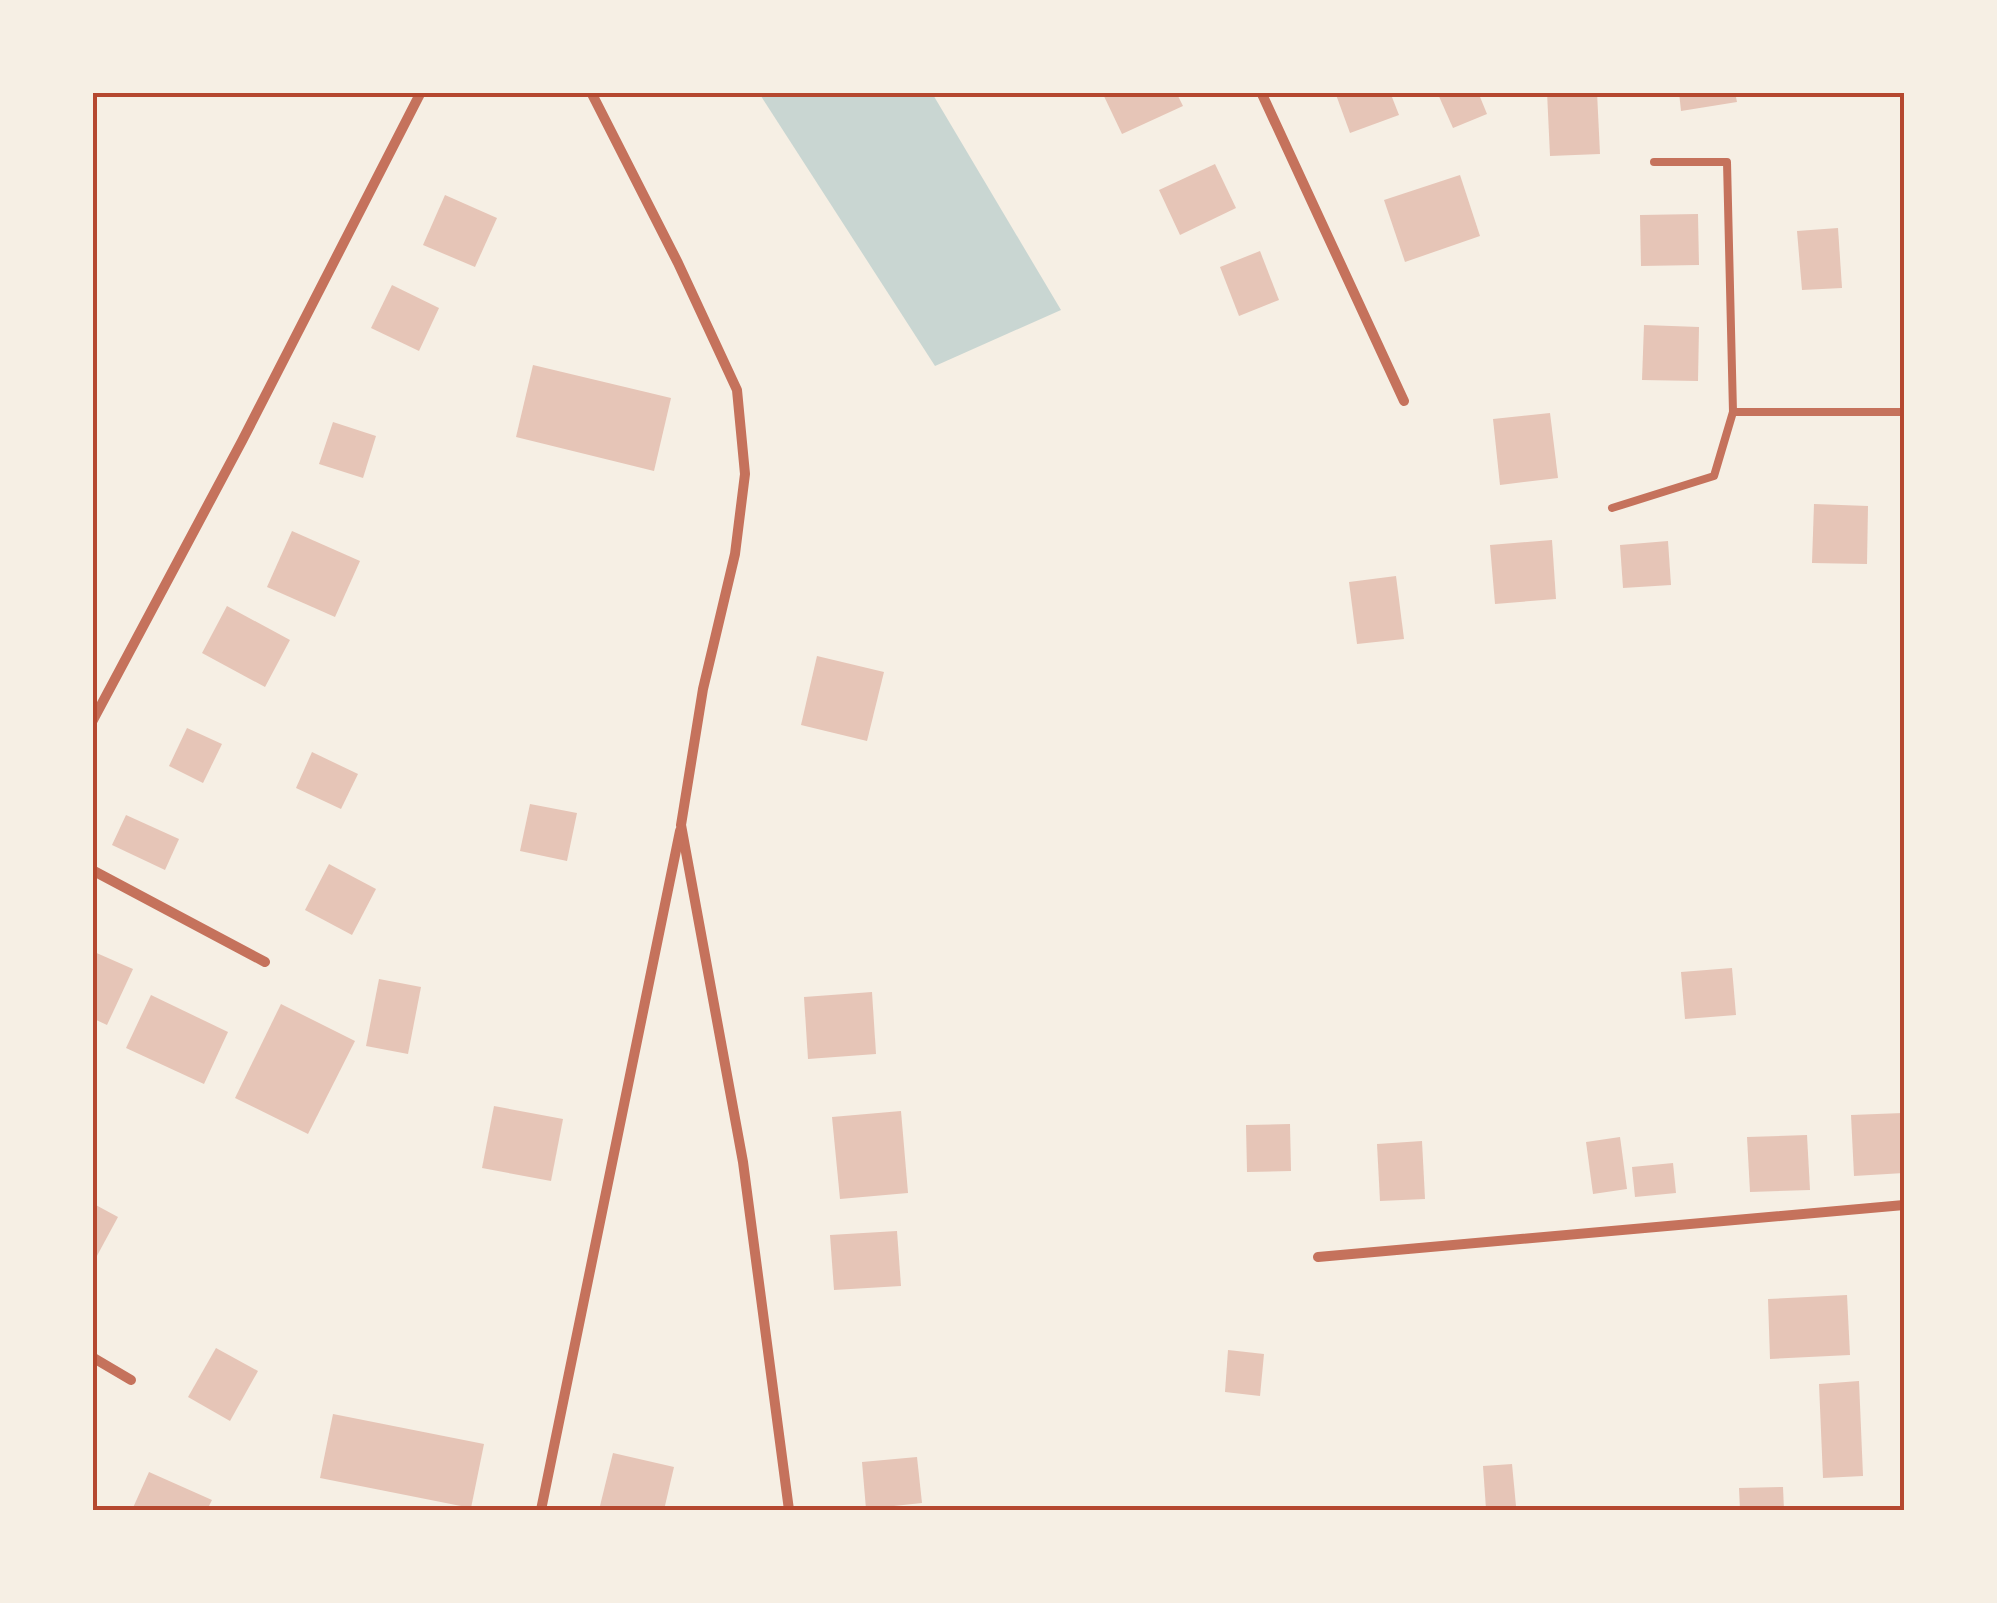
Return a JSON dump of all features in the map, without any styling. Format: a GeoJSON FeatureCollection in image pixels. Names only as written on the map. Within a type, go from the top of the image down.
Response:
{"type":"FeatureCollection","features":[{"type":"Feature","properties":{"kind":"street"},"geometry":{"type":"LineString","coordinates":[[92,722],[421,92]]}},
{"type":"Feature","properties":{"kind":"street"},"geometry":{"type":"LineString","coordinates":[[541,1510],[681,826],[703,689],[735,554],[745,474],[737,390],[678,263],[590,92]]}},
{"type":"Feature","properties":{"kind":"street"},"geometry":{"type":"LineString","coordinates":[[1261,92],[1404,401]]}},
{"type":"Feature","properties":{"kind":"street"},"geometry":{"type":"LineString","coordinates":[[681,826],[742,1162],[789,1510]]}},
{"type":"Feature","properties":{"kind":"street"},"geometry":{"type":"LineString","coordinates":[[92,870],[265,962]]}},
{"type":"Feature","properties":{"kind":"street"},"geometry":{"type":"LineString","coordinates":[[1318,1258],[1904,1205]]}},
{"type":"Feature","properties":{"kind":"street"},"geometry":{"type":"LineString","coordinates":[[92,1357],[131,1380]]}},
{"type":"Feature","properties":{"kind":"lane"},"geometry":{"type":"LineString","coordinates":[[1612,508],[1714,476],[1733,412],[1727,162],[1654,162]]}},
{"type":"Feature","properties":{"kind":"lane"},"geometry":{"type":"LineString","coordinates":[[1733,412],[1904,412]]}},
{"type":"Feature","properties":{"kind":"shaded area"},"geometry":{"type":"Polygon","coordinates":[[[759,93],[932,93],[1061,310],[935,366],[759,93]]]}},
{"type":"Feature","properties":{"kind":"building"},"geometry":{"type":"Polygon","coordinates":[[[1102,92],[1176,92],[1183,106],[1122,134],[1102,92]]]}},
{"type":"Feature","properties":{"kind":"building"},"geometry":{"type":"Polygon","coordinates":[[[1335,92],[1390,92],[1399,115],[1350,133],[1335,92]]]}},
{"type":"Feature","properties":{"kind":"building"},"geometry":{"type":"Polygon","coordinates":[[[1437,92],[1478,92],[1487,114],[1453,128],[1437,92]]]}},
{"type":"Feature","properties":{"kind":"building"},"geometry":{"type":"Polygon","coordinates":[[[1547,92],[1597,92],[1600,154],[1550,156],[1547,92]]]}},
{"type":"Feature","properties":{"kind":"building"},"geometry":{"type":"Polygon","coordinates":[[[1679,92],[1735,92],[1737,102],[1681,111],[1679,92]]]}},
{"type":"Feature","properties":{"kind":"building"},"geometry":{"type":"Polygon","coordinates":[[[1215,164],[1236,208],[1180,235],[1159,190],[1215,164]]]}},
{"type":"Feature","properties":{"kind":"building"},"geometry":{"type":"Polygon","coordinates":[[[1460,175],[1480,236],[1405,262],[1384,200],[1460,175]]]}},
{"type":"Feature","properties":{"kind":"building"},"geometry":{"type":"Polygon","coordinates":[[[445,195],[497,218],[475,267],[423,245],[445,195]]]}},
{"type":"Feature","properties":{"kind":"building"},"geometry":{"type":"Polygon","coordinates":[[[1698,214],[1699,265],[1641,266],[1640,215],[1698,214]]]}},
{"type":"Feature","properties":{"kind":"building"},"geometry":{"type":"Polygon","coordinates":[[[1838,228],[1842,288],[1802,290],[1797,231],[1838,228]]]}},
{"type":"Feature","properties":{"kind":"building"},"geometry":{"type":"Polygon","coordinates":[[[1260,251],[1279,300],[1239,316],[1220,267],[1260,251]]]}},
{"type":"Feature","properties":{"kind":"building"},"geometry":{"type":"Polygon","coordinates":[[[392,285],[439,308],[419,351],[371,328],[392,285]]]}},
{"type":"Feature","properties":{"kind":"building"},"geometry":{"type":"Polygon","coordinates":[[[1644,325],[1699,327],[1698,381],[1642,380],[1644,325]]]}},
{"type":"Feature","properties":{"kind":"building"},"geometry":{"type":"Polygon","coordinates":[[[533,365],[671,398],[654,471],[516,437],[533,365]]]}},
{"type":"Feature","properties":{"kind":"building"},"geometry":{"type":"Polygon","coordinates":[[[1550,413],[1558,478],[1500,485],[1493,419],[1550,413]]]}},
{"type":"Feature","properties":{"kind":"building"},"geometry":{"type":"Polygon","coordinates":[[[333,422],[376,436],[363,478],[319,464],[333,422]]]}},
{"type":"Feature","properties":{"kind":"building"},"geometry":{"type":"Polygon","coordinates":[[[1814,504],[1868,506],[1867,564],[1812,563],[1814,504]]]}},
{"type":"Feature","properties":{"kind":"building"},"geometry":{"type":"Polygon","coordinates":[[[292,531],[360,561],[335,617],[267,587],[292,531]]]}},
{"type":"Feature","properties":{"kind":"building"},"geometry":{"type":"Polygon","coordinates":[[[1552,540],[1556,599],[1495,604],[1490,545],[1552,540]]]}},
{"type":"Feature","properties":{"kind":"building"},"geometry":{"type":"Polygon","coordinates":[[[1668,541],[1671,585],[1623,588],[1620,545],[1668,541]]]}},
{"type":"Feature","properties":{"kind":"building"},"geometry":{"type":"Polygon","coordinates":[[[1396,576],[1404,639],[1357,644],[1349,582],[1396,576]]]}},
{"type":"Feature","properties":{"kind":"building"},"geometry":{"type":"Polygon","coordinates":[[[227,606],[290,640],[265,687],[202,653],[227,606]]]}},
{"type":"Feature","properties":{"kind":"building"},"geometry":{"type":"Polygon","coordinates":[[[817,656],[884,672],[867,741],[801,725],[817,656]]]}},
{"type":"Feature","properties":{"kind":"building"},"geometry":{"type":"Polygon","coordinates":[[[187,728],[222,744],[203,783],[169,766],[187,728]]]}},
{"type":"Feature","properties":{"kind":"building"},"geometry":{"type":"Polygon","coordinates":[[[312,752],[358,774],[341,809],[296,788],[312,752]]]}},
{"type":"Feature","properties":{"kind":"building"},"geometry":{"type":"Polygon","coordinates":[[[530,804],[577,813],[567,861],[520,851],[530,804]]]}},
{"type":"Feature","properties":{"kind":"building"},"geometry":{"type":"Polygon","coordinates":[[[126,815],[179,839],[165,870],[112,845],[126,815]]]}},
{"type":"Feature","properties":{"kind":"building"},"geometry":{"type":"Polygon","coordinates":[[[329,864],[376,889],[352,935],[305,910],[329,864]]]}},
{"type":"Feature","properties":{"kind":"building"},"geometry":{"type":"Polygon","coordinates":[[[92,951],[133,969],[107,1025],[92,1018],[92,951]]]}},
{"type":"Feature","properties":{"kind":"building"},"geometry":{"type":"Polygon","coordinates":[[[1732,968],[1736,1015],[1685,1019],[1681,972],[1732,968]]]}},
{"type":"Feature","properties":{"kind":"building"},"geometry":{"type":"Polygon","coordinates":[[[379,979],[421,987],[408,1054],[366,1046],[379,979]]]}},
{"type":"Feature","properties":{"kind":"building"},"geometry":{"type":"Polygon","coordinates":[[[872,992],[876,1054],[808,1059],[804,997],[872,992]]]}},
{"type":"Feature","properties":{"kind":"building"},"geometry":{"type":"Polygon","coordinates":[[[151,995],[228,1032],[204,1084],[126,1048],[151,995]]]}},
{"type":"Feature","properties":{"kind":"building"},"geometry":{"type":"Polygon","coordinates":[[[281,1004],[355,1041],[308,1134],[235,1098],[281,1004]]]}},
{"type":"Feature","properties":{"kind":"building"},"geometry":{"type":"Polygon","coordinates":[[[494,1106],[563,1119],[551,1181],[482,1168],[494,1106]]]}},
{"type":"Feature","properties":{"kind":"building"},"geometry":{"type":"Polygon","coordinates":[[[901,1111],[908,1193],[840,1199],[832,1117],[901,1111]]]}},
{"type":"Feature","properties":{"kind":"building"},"geometry":{"type":"Polygon","coordinates":[[[1903,1113],[1904,1173],[1854,1176],[1851,1115],[1903,1113]]]}},
{"type":"Feature","properties":{"kind":"building"},"geometry":{"type":"Polygon","coordinates":[[[1290,1124],[1291,1171],[1247,1172],[1246,1125],[1290,1124]]]}},
{"type":"Feature","properties":{"kind":"building"},"geometry":{"type":"Polygon","coordinates":[[[1807,1135],[1810,1190],[1750,1192],[1747,1137],[1807,1135]]]}},
{"type":"Feature","properties":{"kind":"building"},"geometry":{"type":"Polygon","coordinates":[[[1620,1137],[1627,1189],[1593,1194],[1586,1142],[1620,1137]]]}},
{"type":"Feature","properties":{"kind":"building"},"geometry":{"type":"Polygon","coordinates":[[[1422,1141],[1425,1199],[1380,1201],[1377,1144],[1422,1141]]]}},
{"type":"Feature","properties":{"kind":"building"},"geometry":{"type":"Polygon","coordinates":[[[1673,1163],[1676,1193],[1635,1197],[1632,1167],[1673,1163]]]}},
{"type":"Feature","properties":{"kind":"building"},"geometry":{"type":"Polygon","coordinates":[[[92,1203],[118,1217],[92,1265],[92,1203]]]}},
{"type":"Feature","properties":{"kind":"building"},"geometry":{"type":"Polygon","coordinates":[[[897,1231],[901,1286],[834,1290],[830,1235],[897,1231]]]}},
{"type":"Feature","properties":{"kind":"building"},"geometry":{"type":"Polygon","coordinates":[[[1847,1295],[1850,1355],[1770,1359],[1768,1299],[1847,1295]]]}},
{"type":"Feature","properties":{"kind":"building"},"geometry":{"type":"Polygon","coordinates":[[[216,1348],[258,1371],[230,1421],[188,1397],[216,1348]]]}},
{"type":"Feature","properties":{"kind":"building"},"geometry":{"type":"Polygon","coordinates":[[[1228,1350],[1264,1354],[1260,1396],[1225,1392],[1228,1350]]]}},
{"type":"Feature","properties":{"kind":"building"},"geometry":{"type":"Polygon","coordinates":[[[1859,1381],[1863,1476],[1823,1478],[1819,1384],[1859,1381]]]}},
{"type":"Feature","properties":{"kind":"building"},"geometry":{"type":"Polygon","coordinates":[[[333,1414],[484,1444],[471,1508],[320,1478],[333,1414]]]}},
{"type":"Feature","properties":{"kind":"building"},"geometry":{"type":"Polygon","coordinates":[[[613,1453],[674,1467],[664,1510],[599,1510],[613,1453]]]}},
{"type":"Feature","properties":{"kind":"building"},"geometry":{"type":"Polygon","coordinates":[[[917,1457],[922,1503],[866,1509],[862,1462],[917,1457]]]}},
{"type":"Feature","properties":{"kind":"building"},"geometry":{"type":"Polygon","coordinates":[[[1512,1464],[1516,1506],[1486,1509],[1483,1466],[1512,1464]]]}},
{"type":"Feature","properties":{"kind":"building"},"geometry":{"type":"Polygon","coordinates":[[[149,1472],[212,1500],[207,1510],[132,1510],[149,1472]]]}},
{"type":"Feature","properties":{"kind":"building"},"geometry":{"type":"Polygon","coordinates":[[[1783,1487],[1784,1510],[1740,1510],[1739,1488],[1783,1487]]]}}]}
